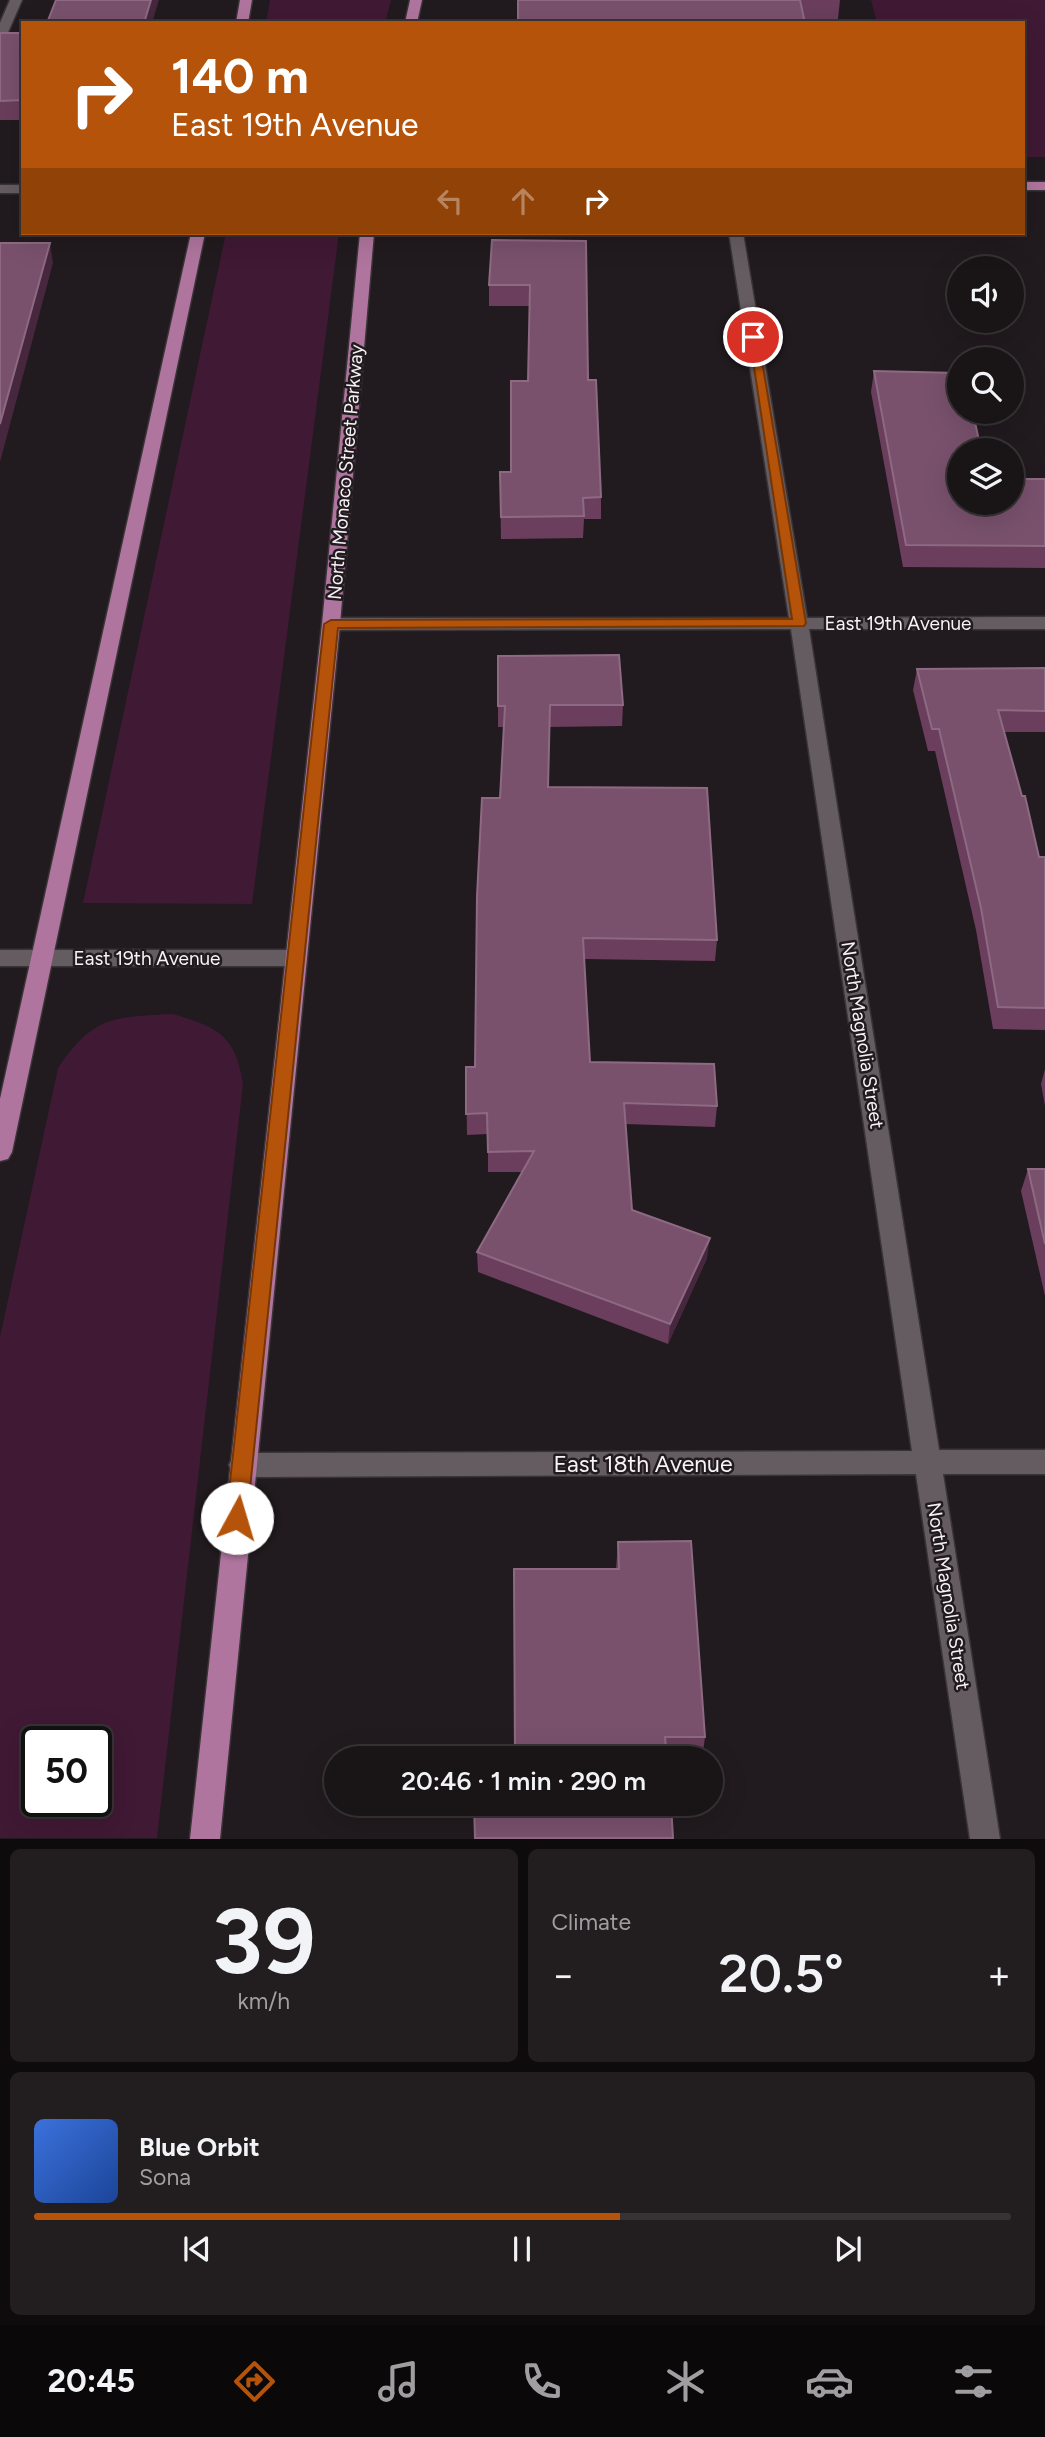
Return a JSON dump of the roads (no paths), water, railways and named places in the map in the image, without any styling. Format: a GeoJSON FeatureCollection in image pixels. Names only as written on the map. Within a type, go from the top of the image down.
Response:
{"type":"FeatureCollection","features":[{"type":"Feature","properties":{"kind":"main road"},"geometry":{"type":"LineString","coordinates":[[242,21],[246,0]]}},
{"type":"Feature","properties":{"kind":"main road"},"geometry":{"type":"LineString","coordinates":[[411,21],[416,0]]}},
{"type":"Feature","properties":{"kind":"main road"},"geometry":{"type":"LineString","coordinates":[[1025,186],[1045,186]]}},
{"type":"Feature","properties":{"kind":"main road"},"geometry":{"type":"LineString","coordinates":[[0,1152],[198,235]]}},
{"type":"Feature","properties":{"kind":"main road","name":"North Monaco Street Parkway"},"geometry":{"type":"LineString","coordinates":[[205,1839],[331,624],[367,235]]}},
{"type":"Feature","properties":{"kind":"street"},"geometry":{"type":"LineString","coordinates":[[0,37],[16,0]]}},
{"type":"Feature","properties":{"kind":"street"},"geometry":{"type":"LineString","coordinates":[[0,189],[21,189]]}},
{"type":"Feature","properties":{"kind":"street","name":"North Magnolia Street"},"geometry":{"type":"LineString","coordinates":[[736,235],[800,623],[985,1839]]}},
{"type":"Feature","properties":{"kind":"street","name":"East 19th Avenue"},"geometry":{"type":"LineString","coordinates":[[331,624],[1045,623]]}},
{"type":"Feature","properties":{"kind":"street","name":"East 19th Avenue"},"geometry":{"type":"LineString","coordinates":[[0,958],[295,958]]}},
{"type":"Feature","properties":{"kind":"street","name":"East 18th Avenue"},"geometry":{"type":"LineString","coordinates":[[242,1465],[1045,1462]]}}]}
